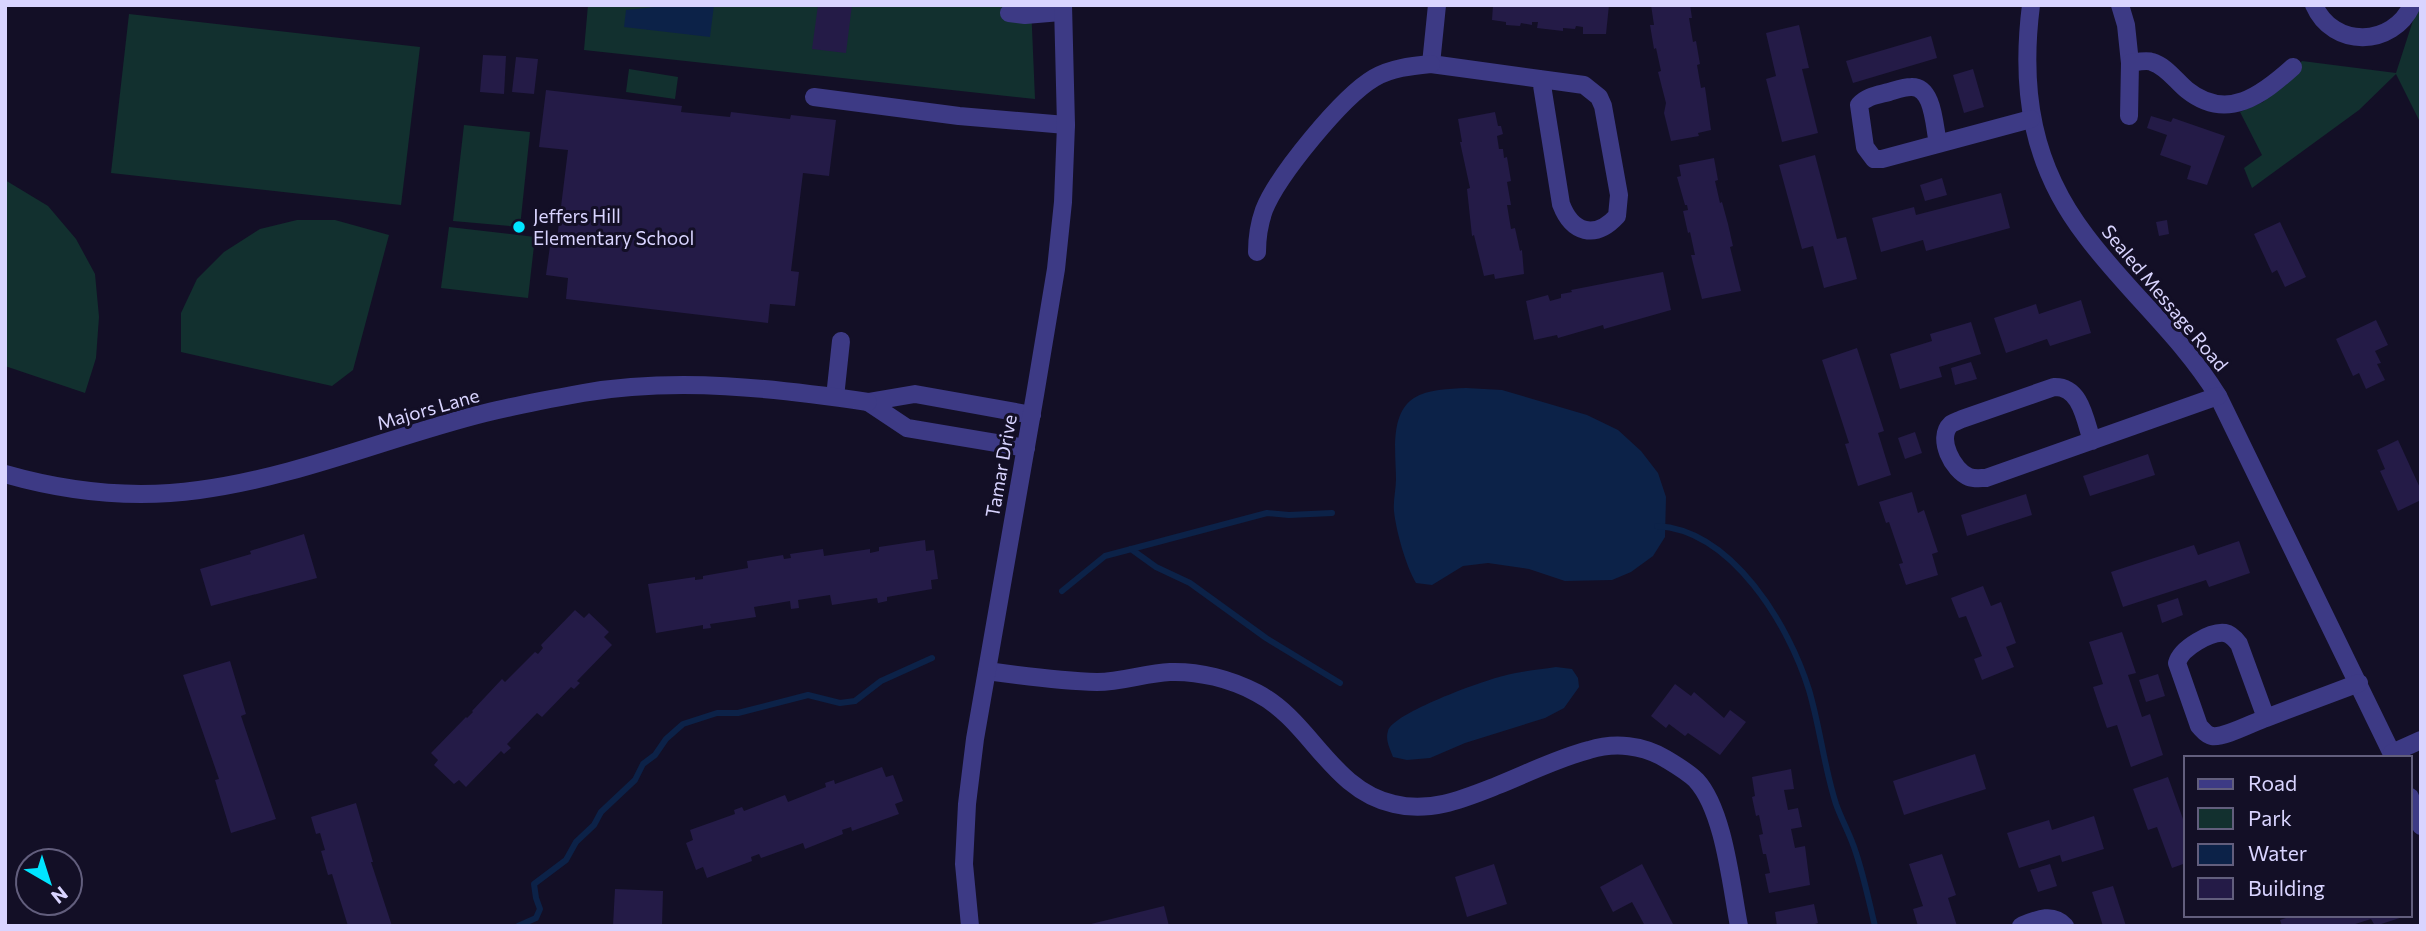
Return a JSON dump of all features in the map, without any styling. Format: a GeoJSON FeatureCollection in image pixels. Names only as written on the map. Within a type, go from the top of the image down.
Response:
{"type":"FeatureCollection","features":[{"type":"Feature","properties":{"kind":"street"},"geometry":{"type":"LineString","coordinates":[[1431,64],[1437,5]]}},
{"type":"Feature","properties":{"kind":"street","name":"Sealed Message Road"},"geometry":{"type":"LineString","coordinates":[[2031,5],[2026,51],[2026,85],[2038,149],[2049,173],[2065,206],[2085,236],[2185,349],[2218,396],[2393,755]]}},
{"type":"Feature","properties":{"kind":"street"},"geometry":{"type":"LineString","coordinates":[[2120,5],[2127,33],[2130,63],[2129,116]]}},
{"type":"Feature","properties":{"kind":"street"},"geometry":{"type":"LineString","coordinates":[[2314,5],[2329,27],[2344,36],[2361,39],[2379,36],[2395,28],[2413,11]]}},
{"type":"Feature","properties":{"kind":"street"},"geometry":{"type":"LineString","coordinates":[[1009,13],[1025,15],[1061,7]]}},
{"type":"Feature","properties":{"kind":"street","name":"Tamar Drive"},"geometry":{"type":"LineString","coordinates":[[970,926],[964,864],[967,804],[975,739],[1056,269],[1063,201],[1066,125],[1061,7]]}},
{"type":"Feature","properties":{"kind":"street"},"geometry":{"type":"LineString","coordinates":[[2130,63],[2151,61],[2166,69],[2188,91],[2209,102],[2228,106],[2268,90],[2293,67]]}},
{"type":"Feature","properties":{"kind":"street"},"geometry":{"type":"LineString","coordinates":[[1257,252],[1258,232],[1264,210],[1276,187],[1332,115],[1373,79],[1405,67],[1431,64],[1541,79],[1584,85],[1599,97],[1619,195],[1616,216],[1602,229],[1584,230],[1571,222],[1565,214],[1561,204],[1541,79]]}},
{"type":"Feature","properties":{"kind":"street"},"geometry":{"type":"LineString","coordinates":[[1938,143],[1929,101],[1925,93],[1918,88],[1911,86],[1872,96],[1859,105],[1865,147],[1874,159],[1882,159],[2031,119]]}},
{"type":"Feature","properties":{"kind":"street"},"geometry":{"type":"LineString","coordinates":[[814,97],[959,116],[1066,125]]}},
{"type":"Feature","properties":{"kind":"street"},"geometry":{"type":"LineString","coordinates":[[835,397],[841,341]]}},
{"type":"Feature","properties":{"kind":"street","name":"Majors Lane"},"geometry":{"type":"LineString","coordinates":[[5,474],[97,493],[198,491],[318,464],[484,414],[587,393],[693,385],[762,388],[868,402],[915,394],[1032,415]]}},
{"type":"Feature","properties":{"kind":"street"},"geometry":{"type":"LineString","coordinates":[[2092,441],[2075,395],[2069,388],[2054,387],[1951,424],[1945,441],[1951,461],[1961,472],[1970,478],[1986,478],[2092,441],[2218,396]]}},
{"type":"Feature","properties":{"kind":"street","name":"Majors Lane"},"geometry":{"type":"LineString","coordinates":[[868,402],[907,428],[1026,449]]}},
{"type":"Feature","properties":{"kind":"street"},"geometry":{"type":"LineString","coordinates":[[2266,718],[2239,644],[2233,637],[2226,633],[2218,634],[2189,646],[2179,655],[2177,663],[2199,726],[2211,736],[2219,736],[2359,683]]}},
{"type":"Feature","properties":{"kind":"street"},"geometry":{"type":"LineString","coordinates":[[987,671],[1100,682],[1170,672],[1199,674],[1227,681],[1258,693],[1282,711],[1307,735],[1330,765],[1370,796],[1415,808],[1464,799],[1589,750],[1611,746],[1635,747],[1656,754],[1696,780],[1709,799],[1718,820],[1739,926]]}},
{"type":"Feature","properties":{"kind":"street"},"geometry":{"type":"LineString","coordinates":[[2393,755],[2421,740]]}},
{"type":"Feature","properties":{"kind":"street"},"geometry":{"type":"LineString","coordinates":[[2021,926],[2048,918],[2055,918],[2065,926]]}},
{"type":"Feature","properties":{"kind":"green space"},"geometry":{"type":"Polygon","coordinates":[[[588,5],[1031,5],[1035,99],[584,50],[588,5]]]}},
{"type":"Feature","properties":{"kind":"green space"},"geometry":{"type":"Polygon","coordinates":[[[2418,5],[2421,5],[2421,124],[2396,74],[2359,110],[2252,188],[2244,168],[2262,155],[2240,112],[2263,102],[2302,61],[2396,73],[2418,5]]]}},
{"type":"Feature","properties":{"kind":"green space"},"geometry":{"type":"Polygon","coordinates":[[[129,14],[420,47],[401,205],[111,173],[129,14]]]}},
{"type":"Feature","properties":{"kind":"green space"},"geometry":{"type":"Polygon","coordinates":[[[629,69],[678,77],[675,99],[626,92],[629,69]]]}},
{"type":"Feature","properties":{"kind":"green space"},"geometry":{"type":"Polygon","coordinates":[[[464,125],[530,132],[520,227],[453,221],[464,125]]]}},
{"type":"Feature","properties":{"kind":"green space"},"geometry":{"type":"Polygon","coordinates":[[[5,180],[48,206],[76,239],[95,274],[99,317],[96,358],[85,393],[5,366],[5,180]]]}},
{"type":"Feature","properties":{"kind":"green space"},"geometry":{"type":"Polygon","coordinates":[[[297,220],[335,220],[389,235],[353,370],[332,386],[181,352],[181,313],[197,279],[224,252],[260,229],[297,220]]]}},
{"type":"Feature","properties":{"kind":"green space"},"geometry":{"type":"Polygon","coordinates":[[[449,227],[535,237],[528,298],[441,288],[449,227]]]}},
{"type":"Feature","properties":{"kind":"water"},"geometry":{"type":"Polygon","coordinates":[[[655,5],[714,5],[710,37],[624,27],[626,10],[655,5]]]}},
{"type":"Feature","properties":{"kind":"water"},"geometry":{"type":"Polygon","coordinates":[[[1439,390],[1502,390],[1587,415],[1618,430],[1641,451],[1658,473],[1666,497],[1665,537],[1653,556],[1631,572],[1612,580],[1565,581],[1529,569],[1488,563],[1463,566],[1432,585],[1416,583],[1402,548],[1394,511],[1397,424],[1406,405],[1414,398],[1439,390]]]}},
{"type":"Feature","properties":{"kind":"water"},"geometry":{"type":"Polygon","coordinates":[[[1556,667],[1572,669],[1578,678],[1579,687],[1564,708],[1545,718],[1465,743],[1430,758],[1407,760],[1393,757],[1387,741],[1388,731],[1405,716],[1421,707],[1492,679],[1556,667]]]}},
{"type":"Feature","properties":{"kind":"building"},"geometry":{"type":"Polygon","coordinates":[[[818,5],[852,5],[846,53],[812,49],[818,5]]]}},
{"type":"Feature","properties":{"kind":"building"},"geometry":{"type":"Polygon","coordinates":[[[1493,5],[1609,5],[1606,34],[1583,34],[1583,27],[1576,26],[1575,29],[1563,28],[1563,31],[1537,28],[1538,22],[1532,22],[1532,25],[1506,25],[1506,22],[1492,20],[1493,5]]]}},
{"type":"Feature","properties":{"kind":"building"},"geometry":{"type":"Polygon","coordinates":[[[1651,5],[1690,5],[1693,42],[1696,41],[1700,64],[1697,65],[1701,88],[1705,87],[1711,130],[1698,133],[1699,136],[1671,141],[1664,113],[1666,103],[1658,72],[1661,71],[1650,25],[1654,25],[1651,5]]]}},
{"type":"Feature","properties":{"kind":"building"},"geometry":{"type":"Polygon","coordinates":[[[1799,25],[1809,68],[1802,69],[1818,133],[1782,142],[1766,79],[1776,76],[1766,33],[1799,25]]]}},
{"type":"Feature","properties":{"kind":"building"},"geometry":{"type":"Polygon","coordinates":[[[1931,36],[1937,58],[1853,83],[1846,61],[1931,36]]]}},
{"type":"Feature","properties":{"kind":"building"},"geometry":{"type":"Polygon","coordinates":[[[483,55],[506,56],[504,94],[480,92],[483,55]]]}},
{"type":"Feature","properties":{"kind":"building"},"geometry":{"type":"Polygon","coordinates":[[[516,57],[538,59],[534,94],[512,92],[516,57]]]}},
{"type":"Feature","properties":{"kind":"building"},"geometry":{"type":"Polygon","coordinates":[[[1973,69],[1984,107],[1964,113],[1953,75],[1973,69]]]}},
{"type":"Feature","properties":{"kind":"building"},"geometry":{"type":"Polygon","coordinates":[[[546,90],[682,106],[681,112],[730,117],[731,112],[790,119],[791,115],[836,120],[829,176],[803,173],[791,271],[799,272],[795,306],[770,304],[768,323],[566,299],[568,278],[546,275],[550,246],[556,247],[568,150],[539,147],[546,90]]]}},
{"type":"Feature","properties":{"kind":"building"},"geometry":{"type":"Polygon","coordinates":[[[1495,112],[1503,134],[1497,136],[1499,149],[1503,149],[1504,158],[1507,157],[1511,181],[1507,182],[1511,205],[1507,205],[1511,229],[1515,228],[1520,251],[1522,250],[1524,274],[1495,279],[1494,274],[1484,276],[1474,235],[1472,236],[1467,189],[1470,188],[1458,119],[1495,112]]]}},
{"type":"Feature","properties":{"kind":"building"},"geometry":{"type":"Polygon","coordinates":[[[2151,116],[2171,122],[2173,118],[2225,136],[2207,185],[2187,179],[2191,166],[2160,155],[2167,135],[2147,128],[2151,116]]]}},
{"type":"Feature","properties":{"kind":"building"},"geometry":{"type":"Polygon","coordinates":[[[1815,155],[1837,239],[1846,237],[1857,279],[1824,288],[1813,246],[1802,249],[1779,165],[1815,155]]]}},
{"type":"Feature","properties":{"kind":"building"},"geometry":{"type":"Polygon","coordinates":[[[1714,158],[1718,180],[1715,181],[1728,224],[1733,246],[1730,247],[1741,291],[1702,299],[1691,255],[1695,255],[1683,211],[1688,210],[1687,205],[1677,177],[1681,176],[1679,165],[1714,158]]]}},
{"type":"Feature","properties":{"kind":"building"},"geometry":{"type":"Polygon","coordinates":[[[1942,178],[1947,195],[1925,201],[1920,185],[1942,178]]]}},
{"type":"Feature","properties":{"kind":"building"},"geometry":{"type":"Polygon","coordinates":[[[2001,193],[2010,228],[1926,251],[1923,240],[1881,252],[1872,218],[1914,207],[1916,215],[2001,193]]]}},
{"type":"Feature","properties":{"kind":"building"},"geometry":{"type":"Polygon","coordinates":[[[2167,220],[2169,234],[2159,236],[2156,222],[2167,220]]]}},
{"type":"Feature","properties":{"kind":"building"},"geometry":{"type":"Polygon","coordinates":[[[2280,222],[2306,277],[2285,287],[2277,270],[2272,273],[2254,234],[2280,222]]]}},
{"type":"Feature","properties":{"kind":"building"},"geometry":{"type":"Polygon","coordinates":[[[1663,272],[1671,310],[1604,329],[1603,325],[1558,338],[1557,335],[1534,340],[1526,301],[1548,295],[1550,301],[1561,298],[1561,294],[1572,292],[1571,290],[1663,272]]]}},
{"type":"Feature","properties":{"kind":"building"},"geometry":{"type":"Polygon","coordinates":[[[2081,300],[2091,333],[2050,346],[2047,339],[2006,353],[1994,318],[2036,304],[2039,314],[2081,300]]]}},
{"type":"Feature","properties":{"kind":"building"},"geometry":{"type":"Polygon","coordinates":[[[2376,320],[2388,345],[2375,351],[2381,363],[2377,364],[2385,380],[2366,389],[2359,373],[2353,376],[2336,339],[2376,320]]]}},
{"type":"Feature","properties":{"kind":"building"},"geometry":{"type":"Polygon","coordinates":[[[1971,322],[1981,354],[1939,367],[1942,377],[1900,389],[1890,354],[1932,341],[1930,334],[1971,322]]]}},
{"type":"Feature","properties":{"kind":"building"},"geometry":{"type":"Polygon","coordinates":[[[1857,348],[1884,431],[1878,433],[1891,475],[1858,486],[1845,444],[1849,443],[1822,360],[1857,348]]]}},
{"type":"Feature","properties":{"kind":"building"},"geometry":{"type":"Polygon","coordinates":[[[1971,362],[1977,379],[1955,385],[1951,368],[1971,362]]]}},
{"type":"Feature","properties":{"kind":"building"},"geometry":{"type":"Polygon","coordinates":[[[1915,432],[1922,453],[1905,459],[1898,438],[1915,432]]]}},
{"type":"Feature","properties":{"kind":"building"},"geometry":{"type":"Polygon","coordinates":[[[2398,440],[2421,490],[2421,500],[2398,511],[2380,471],[2385,469],[2377,450],[2398,440]]]}},
{"type":"Feature","properties":{"kind":"building"},"geometry":{"type":"Polygon","coordinates":[[[2148,454],[2155,475],[2090,496],[2083,476],[2148,454]]]}},
{"type":"Feature","properties":{"kind":"building"},"geometry":{"type":"Polygon","coordinates":[[[1912,492],[1918,513],[1924,510],[1938,552],[1932,554],[1938,575],[1906,585],[1899,564],[1903,563],[1879,502],[1912,492]]]}},
{"type":"Feature","properties":{"kind":"building"},"geometry":{"type":"Polygon","coordinates":[[[2026,494],[2032,515],[1967,536],[1961,515],[2026,494]]]}},
{"type":"Feature","properties":{"kind":"building"},"geometry":{"type":"Polygon","coordinates":[[[304,534],[317,578],[211,606],[200,569],[304,534]]]}},
{"type":"Feature","properties":{"kind":"building"},"geometry":{"type":"Polygon","coordinates":[[[925,540],[926,551],[934,550],[938,579],[931,580],[932,589],[887,597],[887,601],[878,603],[877,598],[832,605],[830,595],[798,600],[799,608],[791,609],[790,601],[754,607],[756,617],[710,624],[711,628],[703,629],[703,625],[656,633],[648,584],[695,577],[695,580],[703,579],[703,576],[748,568],[747,561],[783,555],[784,559],[791,558],[790,554],[823,549],[824,556],[870,549],[870,553],[879,551],[879,547],[925,540]]]}},
{"type":"Feature","properties":{"kind":"building"},"geometry":{"type":"Polygon","coordinates":[[[2239,541],[2250,573],[2209,587],[2206,580],[2123,607],[2111,572],[2194,545],[2198,555],[2239,541]]]}},
{"type":"Feature","properties":{"kind":"building"},"geometry":{"type":"Polygon","coordinates":[[[1983,586],[1991,606],[2001,602],[2016,643],[2006,647],[2014,667],[1982,680],[1974,659],[1982,656],[1966,616],[1959,618],[1951,598],[1983,586]]]}},
{"type":"Feature","properties":{"kind":"building"},"geometry":{"type":"Polygon","coordinates":[[[2178,598],[2183,615],[2162,623],[2157,605],[2178,598]]]}},
{"type":"Feature","properties":{"kind":"building"},"geometry":{"type":"Polygon","coordinates":[[[575,610],[584,618],[589,613],[609,632],[604,637],[612,645],[577,681],[580,683],[574,689],[571,687],[542,717],[537,713],[507,744],[511,748],[504,754],[501,751],[466,787],[459,780],[454,784],[434,765],[438,760],[431,753],[502,679],[505,682],[535,652],[538,654],[543,648],[541,645],[575,610]]]}},
{"type":"Feature","properties":{"kind":"building"},"geometry":{"type":"Polygon","coordinates":[[[2122,632],[2136,673],[2128,675],[2142,717],[2150,714],[2163,755],[2131,767],[2117,725],[2107,728],[2100,708],[2093,687],[2103,684],[2089,642],[2122,632]]]}},
{"type":"Feature","properties":{"kind":"building"},"geometry":{"type":"Polygon","coordinates":[[[230,661],[246,714],[241,716],[276,819],[231,833],[215,780],[219,779],[183,675],[230,661]]]}},
{"type":"Feature","properties":{"kind":"building"},"geometry":{"type":"Polygon","coordinates":[[[2158,674],[2165,696],[2146,702],[2139,680],[2158,674]]]}},
{"type":"Feature","properties":{"kind":"building"},"geometry":{"type":"Polygon","coordinates":[[[1675,684],[1691,696],[1694,692],[1724,718],[1730,710],[1746,722],[1720,755],[1688,733],[1685,736],[1669,724],[1666,728],[1651,716],[1675,684]]]}},
{"type":"Feature","properties":{"kind":"building"},"geometry":{"type":"Polygon","coordinates":[[[1975,754],[1986,789],[1904,815],[1893,781],[1975,754]]]}},
{"type":"Feature","properties":{"kind":"building"},"geometry":{"type":"Polygon","coordinates":[[[882,767],[886,777],[893,775],[903,801],[895,804],[899,814],[852,831],[851,827],[842,830],[843,834],[805,849],[803,843],[761,858],[759,854],[751,857],[752,861],[707,878],[703,867],[696,870],[686,843],[693,840],[690,830],[735,814],[734,810],[742,807],[744,811],[785,795],[788,802],[826,787],[825,783],[834,780],[835,784],[882,767]]]}},
{"type":"Feature","properties":{"kind":"building"},"geometry":{"type":"Polygon","coordinates":[[[1791,769],[1794,789],[1784,790],[1788,810],[1798,808],[1802,827],[1791,829],[1795,848],[1805,846],[1810,885],[1769,893],[1765,874],[1770,873],[1759,835],[1763,834],[1752,797],[1755,796],[1752,777],[1791,769]]]}},
{"type":"Feature","properties":{"kind":"building"},"geometry":{"type":"Polygon","coordinates":[[[2168,777],[2184,818],[2184,864],[2172,868],[2157,827],[2148,830],[2133,789],[2168,777]]]}},
{"type":"Feature","properties":{"kind":"building"},"geometry":{"type":"Polygon","coordinates":[[[356,803],[371,862],[392,926],[348,926],[332,874],[328,875],[321,851],[325,850],[320,833],[316,834],[311,817],[356,803]]]}},
{"type":"Feature","properties":{"kind":"building"},"geometry":{"type":"Polygon","coordinates":[[[2094,816],[2104,849],[2062,862],[2060,855],[2019,868],[2007,833],[2049,820],[2052,830],[2094,816]]]}},
{"type":"Feature","properties":{"kind":"building"},"geometry":{"type":"Polygon","coordinates":[[[1942,854],[1956,895],[1948,898],[1957,926],[1918,926],[1913,909],[1923,906],[1909,864],[1942,854]]]}},
{"type":"Feature","properties":{"kind":"building"},"geometry":{"type":"Polygon","coordinates":[[[1494,864],[1507,904],[1467,917],[1455,877],[1494,864]]]}},
{"type":"Feature","properties":{"kind":"building"},"geometry":{"type":"Polygon","coordinates":[[[1642,864],[1674,926],[1645,926],[1632,902],[1613,912],[1600,887],[1642,864]]]}},
{"type":"Feature","properties":{"kind":"building"},"geometry":{"type":"Polygon","coordinates":[[[2050,864],[2057,886],[2038,892],[2030,870],[2050,864]]]}},
{"type":"Feature","properties":{"kind":"building"},"geometry":{"type":"Polygon","coordinates":[[[2113,886],[2126,926],[2103,926],[2092,892],[2113,886]]]}},
{"type":"Feature","properties":{"kind":"building"},"geometry":{"type":"Polygon","coordinates":[[[615,889],[663,891],[662,926],[613,926],[615,889]]]}},
{"type":"Feature","properties":{"kind":"building"},"geometry":{"type":"Polygon","coordinates":[[[1814,904],[1818,923],[1809,926],[1777,926],[1775,912],[1814,904]]]}},
{"type":"Feature","properties":{"kind":"building"},"geometry":{"type":"Polygon","coordinates":[[[1164,906],[1169,926],[1087,926],[1087,925],[1164,906]]]}},
{"type":"Feature","properties":{"kind":"building"},"geometry":{"type":"Polygon","coordinates":[[[2289,917],[2403,917],[2375,926],[2371,919],[2349,926],[2282,926],[2280,920],[2289,917]]]}},
{"type":"Feature","properties":{"kind":"waterway"},"geometry":{"type":"LineString","coordinates":[[1062,591],[1105,556],[1267,513],[1332,513]]}},
{"type":"Feature","properties":{"kind":"waterway"},"geometry":{"type":"LineString","coordinates":[[1657,526],[1684,532],[1710,544],[1733,563],[1754,585],[1787,638],[1809,690],[1832,790],[1856,853],[1875,926]]}},
{"type":"Feature","properties":{"kind":"waterway"},"geometry":{"type":"LineString","coordinates":[[1131,549],[1156,567],[1190,583],[1266,638],[1340,683]]}},
{"type":"Feature","properties":{"kind":"waterway"},"geometry":{"type":"LineString","coordinates":[[518,926],[536,918],[540,909],[534,884],[566,860],[576,842],[594,825],[601,812],[635,780],[643,764],[655,755],[666,739],[683,724],[717,713],[738,713],[808,695],[840,703],[855,701],[881,681],[932,658]]}},
{"type":"Feature","properties":{"kind":"place","name":"Jeffers Hill Elementary School"},"geometry":{"type":"Point","coordinates":[519,227]}}]}
